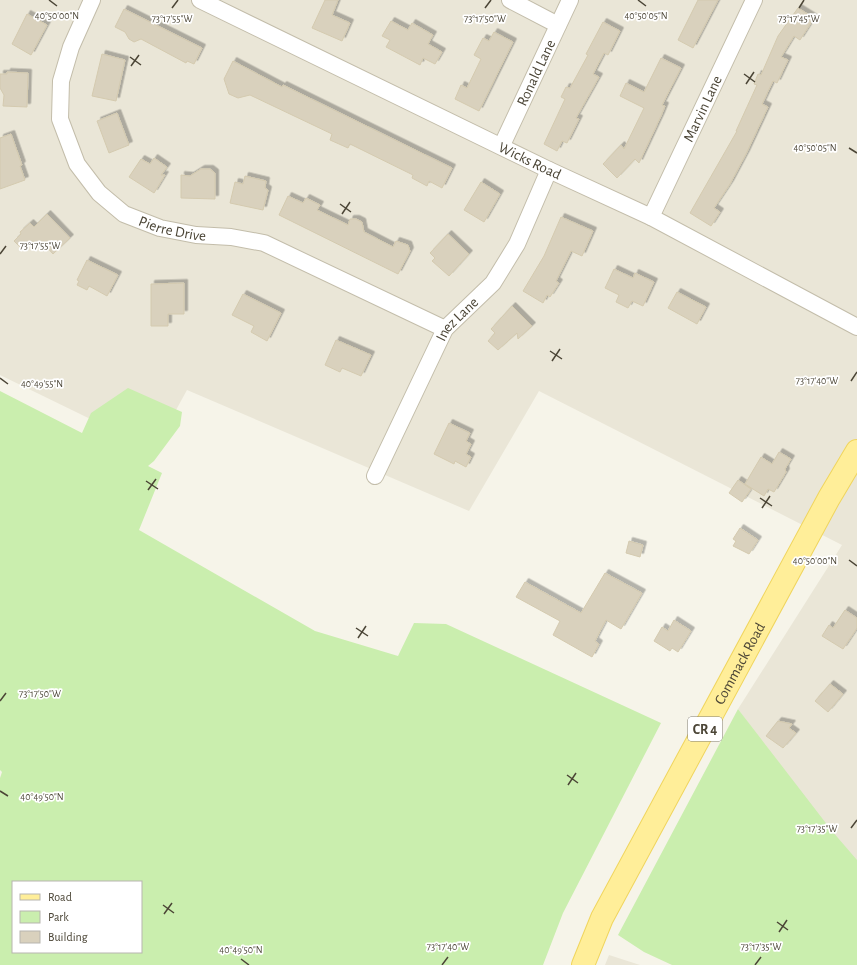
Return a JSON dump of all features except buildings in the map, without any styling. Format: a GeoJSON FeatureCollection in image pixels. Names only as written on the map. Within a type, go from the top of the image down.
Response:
{"type":"FeatureCollection","features":[{"type":"Feature","properties":{"kind":"main road","name":"Commack Road"},"geometry":{"type":"LineString","coordinates":[[583,965],[602,918],[829,498],[857,451]]}},
{"type":"Feature","properties":{"kind":"street","name":"Pierre Drive"},"geometry":{"type":"LineString","coordinates":[[92,0],[71,47],[61,81],[60,120],[77,164],[99,193],[124,214],[160,228],[196,235],[231,237],[264,243],[445,329]]}},
{"type":"Feature","properties":{"kind":"street","name":"Wicks Road"},"geometry":{"type":"LineString","coordinates":[[200,0],[502,145],[550,170],[651,217],[857,328]]}},
{"type":"Feature","properties":{"kind":"street"},"geometry":{"type":"LineString","coordinates":[[510,0],[558,24]]}},
{"type":"Feature","properties":{"kind":"street","name":"Ronald Lane"},"geometry":{"type":"LineString","coordinates":[[502,145],[570,0]]}},
{"type":"Feature","properties":{"kind":"street","name":"Marvin Lane"},"geometry":{"type":"LineString","coordinates":[[651,217],[754,0]]}},
{"type":"Feature","properties":{"kind":"street","name":"Inez Lane"},"geometry":{"type":"LineString","coordinates":[[375,476],[445,329],[493,283],[517,244],[550,170]]}},
{"type":"Feature","properties":{"kind":"shaded area"},"geometry":{"type":"Polygon","coordinates":[[[0,0],[857,0],[857,870],[738,709],[842,545],[539,391],[469,511],[187,390],[154,450],[0,375],[0,0]]]}},
{"type":"Feature","properties":{"kind":"shaded area"},"geometry":{"type":"Polygon","coordinates":[[[609,955],[640,965],[605,965],[609,955]]]}},
{"type":"Feature","properties":{"kind":"green space"},"geometry":{"type":"Polygon","coordinates":[[[128,388],[182,412],[180,426],[154,461],[148,466],[162,473],[139,530],[315,631],[398,656],[414,623],[446,624],[661,723],[563,913],[543,965],[0,965],[0,778],[2,772],[0,770],[0,391],[82,433],[91,413],[128,388]]]}},
{"type":"Feature","properties":{"kind":"green space"},"geometry":{"type":"Polygon","coordinates":[[[738,709],[832,831],[857,860],[857,965],[672,965],[644,952],[618,935],[738,709]]]}}]}
